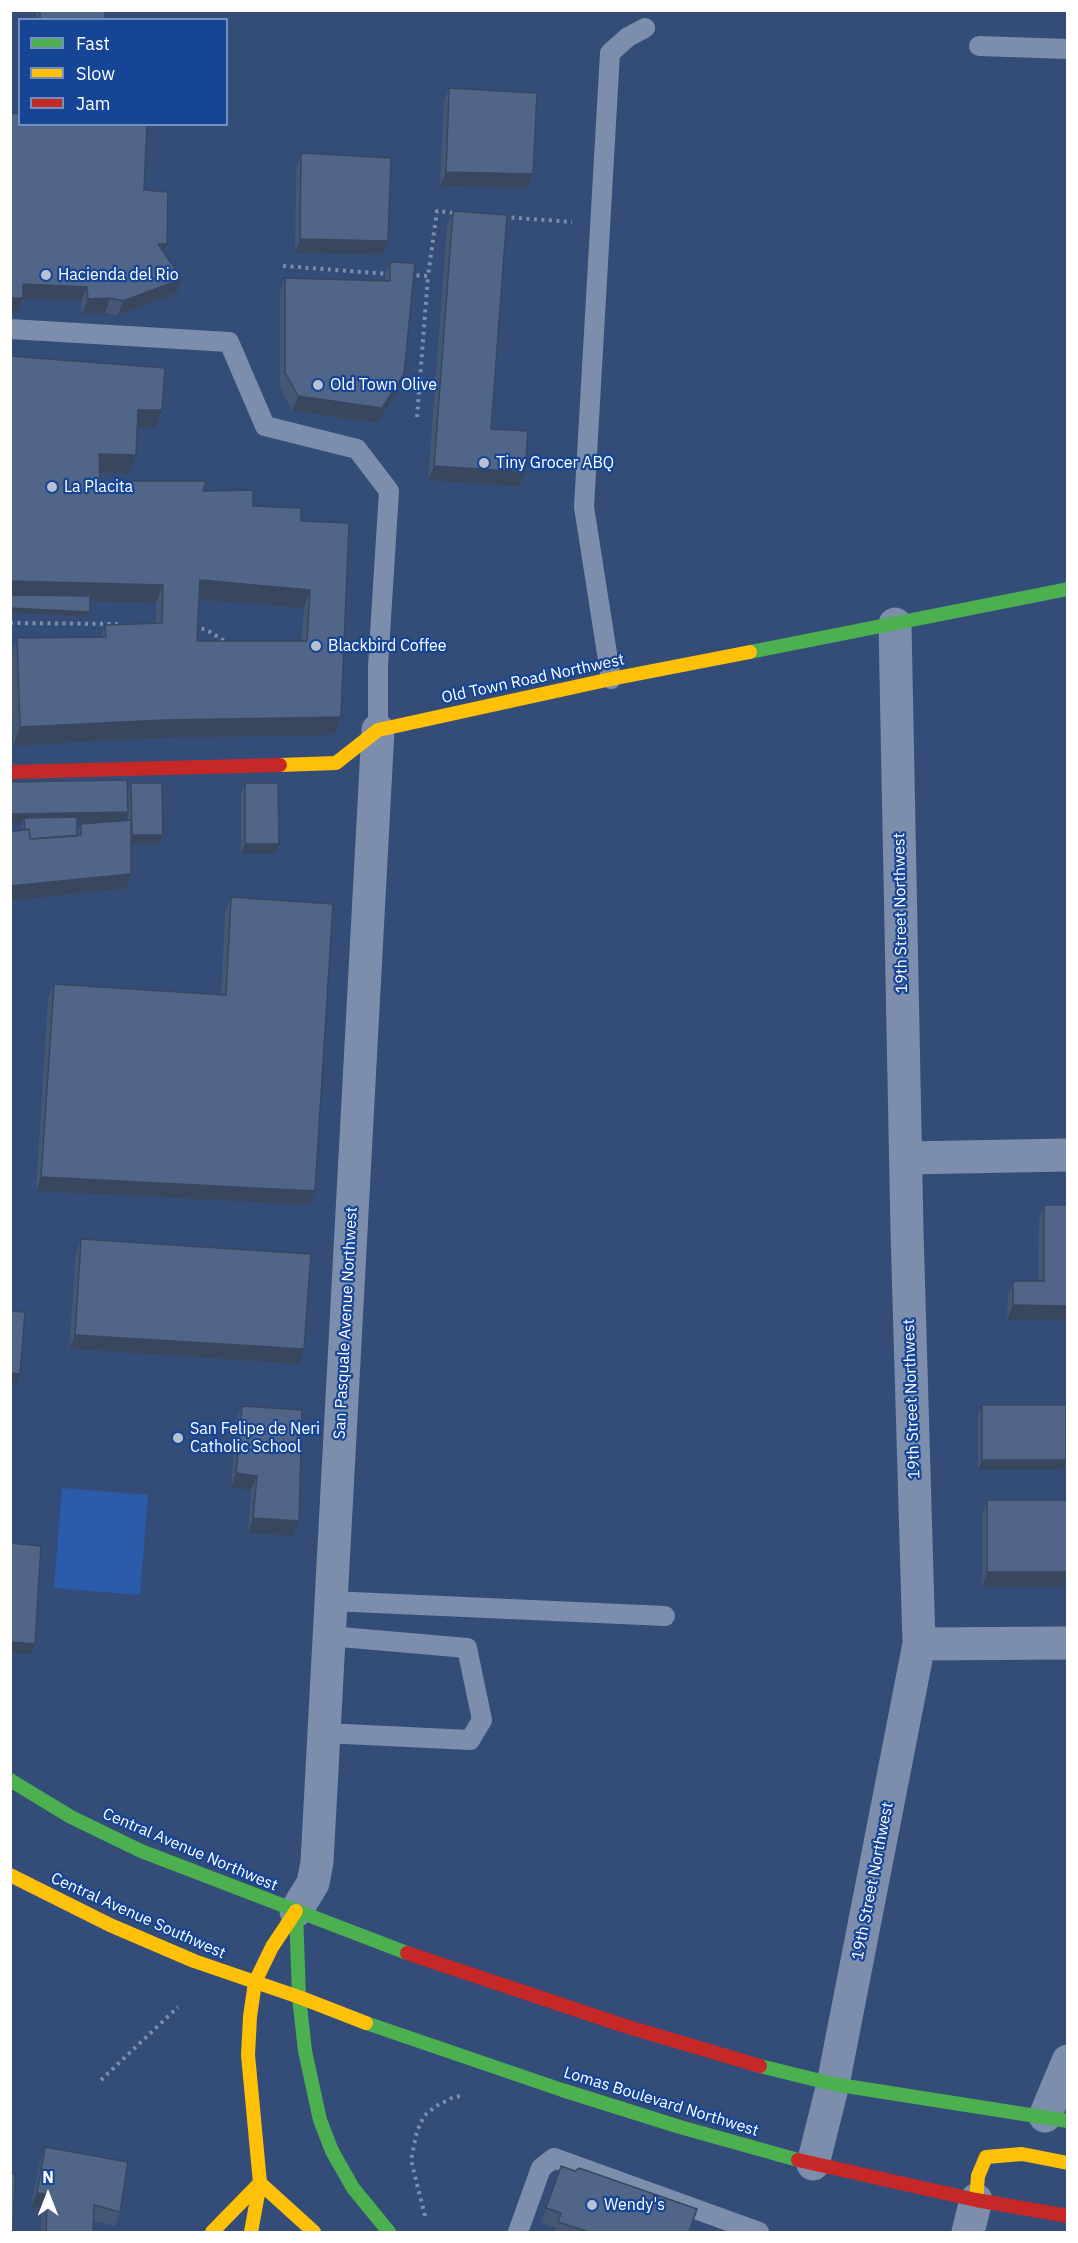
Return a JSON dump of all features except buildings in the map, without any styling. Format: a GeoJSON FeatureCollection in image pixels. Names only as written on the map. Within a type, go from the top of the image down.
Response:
{"type":"FeatureCollection","features":[{"type":"Feature","properties":{"kind":"main road","name":"Old Town Road Northwest"},"geometry":{"type":"LineString","coordinates":[[10,772],[336,763],[378,730],[611,679],[1068,589]]}},
{"type":"Feature","properties":{"kind":"main road","name":"Central Avenue Northwest"},"geometry":{"type":"LineString","coordinates":[[10,1780],[71,1817],[141,1851],[296,1911]]}},
{"type":"Feature","properties":{"kind":"main road","name":"Central Avenue Southwest"},"geometry":{"type":"LineString","coordinates":[[10,1875],[110,1925],[194,1961],[255,1982]]}},
{"type":"Feature","properties":{"kind":"main road"},"geometry":{"type":"LineString","coordinates":[[296,1911],[387,1946],[625,2026],[736,2060],[833,2084],[1056,2119]]}},
{"type":"Feature","properties":{"kind":"main road"},"geometry":{"type":"LineString","coordinates":[[251,2232],[261,2183],[248,2055],[255,1982],[272,1947],[296,1911]]}},
{"type":"Feature","properties":{"kind":"main road"},"geometry":{"type":"LineString","coordinates":[[296,1911],[299,1997],[312,2090],[332,2151],[353,2188],[388,2232]]}},
{"type":"Feature","properties":{"kind":"main road","name":"Lomas Boulevard Northwest"},"geometry":{"type":"LineString","coordinates":[[255,1982],[362,2022],[573,2094],[680,2127],[813,2163],[976,2200],[1068,2216]]}},
{"type":"Feature","properties":{"kind":"main road"},"geometry":{"type":"LineString","coordinates":[[976,2200],[978,2176],[986,2157],[1022,2154],[1068,2163]]}},
{"type":"Feature","properties":{"kind":"main road"},"geometry":{"type":"LineString","coordinates":[[212,2232],[261,2183]]}},
{"type":"Feature","properties":{"kind":"main road"},"geometry":{"type":"LineString","coordinates":[[261,2183],[314,2232]]}},
{"type":"Feature","properties":{"kind":"street","name":"19th Street Northwest"},"geometry":{"type":"LineString","coordinates":[[813,2163],[833,2084],[919,1644],[895,624]]}},
{"type":"Feature","properties":{"kind":"street","name":"San Pasquale Avenue Northwest"},"geometry":{"type":"LineString","coordinates":[[296,1911],[312,1883],[317,1862],[378,730]]}},
{"type":"Feature","properties":{"kind":"street"},"geometry":{"type":"LineString","coordinates":[[906,1158],[1068,1155]]}},
{"type":"Feature","properties":{"kind":"street"},"geometry":{"type":"LineString","coordinates":[[919,1644],[1068,1642]]}},
{"type":"Feature","properties":{"kind":"street"},"geometry":{"type":"LineString","coordinates":[[1056,2119],[1068,2061]]}},
{"type":"Feature","properties":{"kind":"street"},"geometry":{"type":"LineString","coordinates":[[968,2232],[976,2200]]}},
{"type":"Feature","properties":{"kind":"lane"},"geometry":{"type":"LineString","coordinates":[[611,679],[584,507],[610,53],[628,37],[645,28]]}},
{"type":"Feature","properties":{"kind":"lane"},"geometry":{"type":"LineString","coordinates":[[979,46],[1068,49]]}},
{"type":"Feature","properties":{"kind":"lane"},"geometry":{"type":"LineString","coordinates":[[10,329],[229,342],[265,426],[357,449],[389,491],[378,666],[378,730]]}},
{"type":"Feature","properties":{"kind":"lane"},"geometry":{"type":"LineString","coordinates":[[331,1601],[665,1616]]}},
{"type":"Feature","properties":{"kind":"lane"},"geometry":{"type":"LineString","coordinates":[[324,1733],[470,1740],[482,1720],[467,1648],[329,1636]]}},
{"type":"Feature","properties":{"kind":"lane"},"geometry":{"type":"LineString","coordinates":[[518,2232],[541,2168],[554,2158],[759,2232]]}},
{"type":"Feature","properties":{"kind":"path"},"geometry":{"type":"LineString","coordinates":[[417,417],[428,276],[437,211],[459,213]]}},
{"type":"Feature","properties":{"kind":"path"},"geometry":{"type":"LineString","coordinates":[[503,217],[581,223]]}},
{"type":"Feature","properties":{"kind":"path"},"geometry":{"type":"LineString","coordinates":[[283,266],[394,274]]}},
{"type":"Feature","properties":{"kind":"path"},"geometry":{"type":"LineString","coordinates":[[406,275],[428,276]]}},
{"type":"Feature","properties":{"kind":"path"},"geometry":{"type":"LineString","coordinates":[[10,622],[127,624]]}},
{"type":"Feature","properties":{"kind":"path"},"geometry":{"type":"LineString","coordinates":[[183,627],[205,629],[231,645]]}},
{"type":"Feature","properties":{"kind":"path"},"geometry":{"type":"LineString","coordinates":[[101,2080],[178,2007]]}},
{"type":"Feature","properties":{"kind":"path"},"geometry":{"type":"LineString","coordinates":[[425,2216],[411,2160],[417,2131],[424,2116],[436,2106],[452,2098],[470,2094]]}},
{"type":"Feature","properties":{"kind":"path"},"geometry":{"type":"LineString","coordinates":[[417,2131],[423,2135]]}},
{"type":"Feature","properties":{"kind":"shaded area"},"geometry":{"type":"Polygon","coordinates":[[[62,1488],[148,1495],[140,1595],[54,1588],[62,1488]]]}},
{"type":"Feature","properties":{"kind":"traffic: fast"},"geometry":{"type":"LineString","coordinates":[[750,652],[1068,589]]}},
{"type":"Feature","properties":{"kind":"traffic: fast"},"geometry":{"type":"LineString","coordinates":[[10,1780],[71,1817],[141,1851],[407,1953]]}},
{"type":"Feature","properties":{"kind":"traffic: fast"},"geometry":{"type":"LineString","coordinates":[[296,1911],[299,1997],[305,2051],[320,2120],[332,2151],[353,2188],[389,2232]]}},
{"type":"Feature","properties":{"kind":"traffic: fast"},"geometry":{"type":"LineString","coordinates":[[366,2023],[562,2090],[680,2127],[798,2160]]}},
{"type":"Feature","properties":{"kind":"traffic: fast"},"geometry":{"type":"LineString","coordinates":[[760,2066],[833,2084],[1068,2121]]}},
{"type":"Feature","properties":{"kind":"traffic: slow"},"geometry":{"type":"LineString","coordinates":[[280,765],[336,763],[378,730],[611,679],[750,652]]}},
{"type":"Feature","properties":{"kind":"traffic: slow"},"geometry":{"type":"LineString","coordinates":[[10,1875],[110,1925],[194,1961],[366,2023]]}},
{"type":"Feature","properties":{"kind":"traffic: slow"},"geometry":{"type":"LineString","coordinates":[[296,1911],[272,1947],[255,1982],[248,2055],[260,2183],[314,2232]]}},
{"type":"Feature","properties":{"kind":"traffic: slow"},"geometry":{"type":"LineString","coordinates":[[976,2200],[978,2176],[986,2157],[1022,2154],[1068,2163]]}},
{"type":"Feature","properties":{"kind":"traffic: slow"},"geometry":{"type":"LineString","coordinates":[[212,2232],[260,2183]]}},
{"type":"Feature","properties":{"kind":"traffic: slow"},"geometry":{"type":"LineString","coordinates":[[251,2232],[260,2183]]}},
{"type":"Feature","properties":{"kind":"traffic: jam"},"geometry":{"type":"LineString","coordinates":[[10,772],[280,765]]}},
{"type":"Feature","properties":{"kind":"traffic: jam"},"geometry":{"type":"LineString","coordinates":[[407,1953],[625,2026],[760,2066]]}},
{"type":"Feature","properties":{"kind":"traffic: jam"},"geometry":{"type":"LineString","coordinates":[[798,2160],[976,2200],[1068,2216]]}},
{"type":"Feature","properties":{"kind":"place","name":"Hacienda del Rio"},"geometry":{"type":"Point","coordinates":[46,275]}},
{"type":"Feature","properties":{"kind":"place","name":"Old Town Olive"},"geometry":{"type":"Point","coordinates":[318,385]}},
{"type":"Feature","properties":{"kind":"place","name":"Tiny Grocer ABQ"},"geometry":{"type":"Point","coordinates":[484,463]}},
{"type":"Feature","properties":{"kind":"place","name":"La Placita"},"geometry":{"type":"Point","coordinates":[52,487]}},
{"type":"Feature","properties":{"kind":"place","name":"Blackbird Coffee"},"geometry":{"type":"Point","coordinates":[316,646]}},
{"type":"Feature","properties":{"kind":"place","name":"San Felipe de Neri Catholic School"},"geometry":{"type":"Point","coordinates":[178,1438]}},
{"type":"Feature","properties":{"kind":"place","name":"Wendy's"},"geometry":{"type":"Point","coordinates":[592,2205]}}]}
